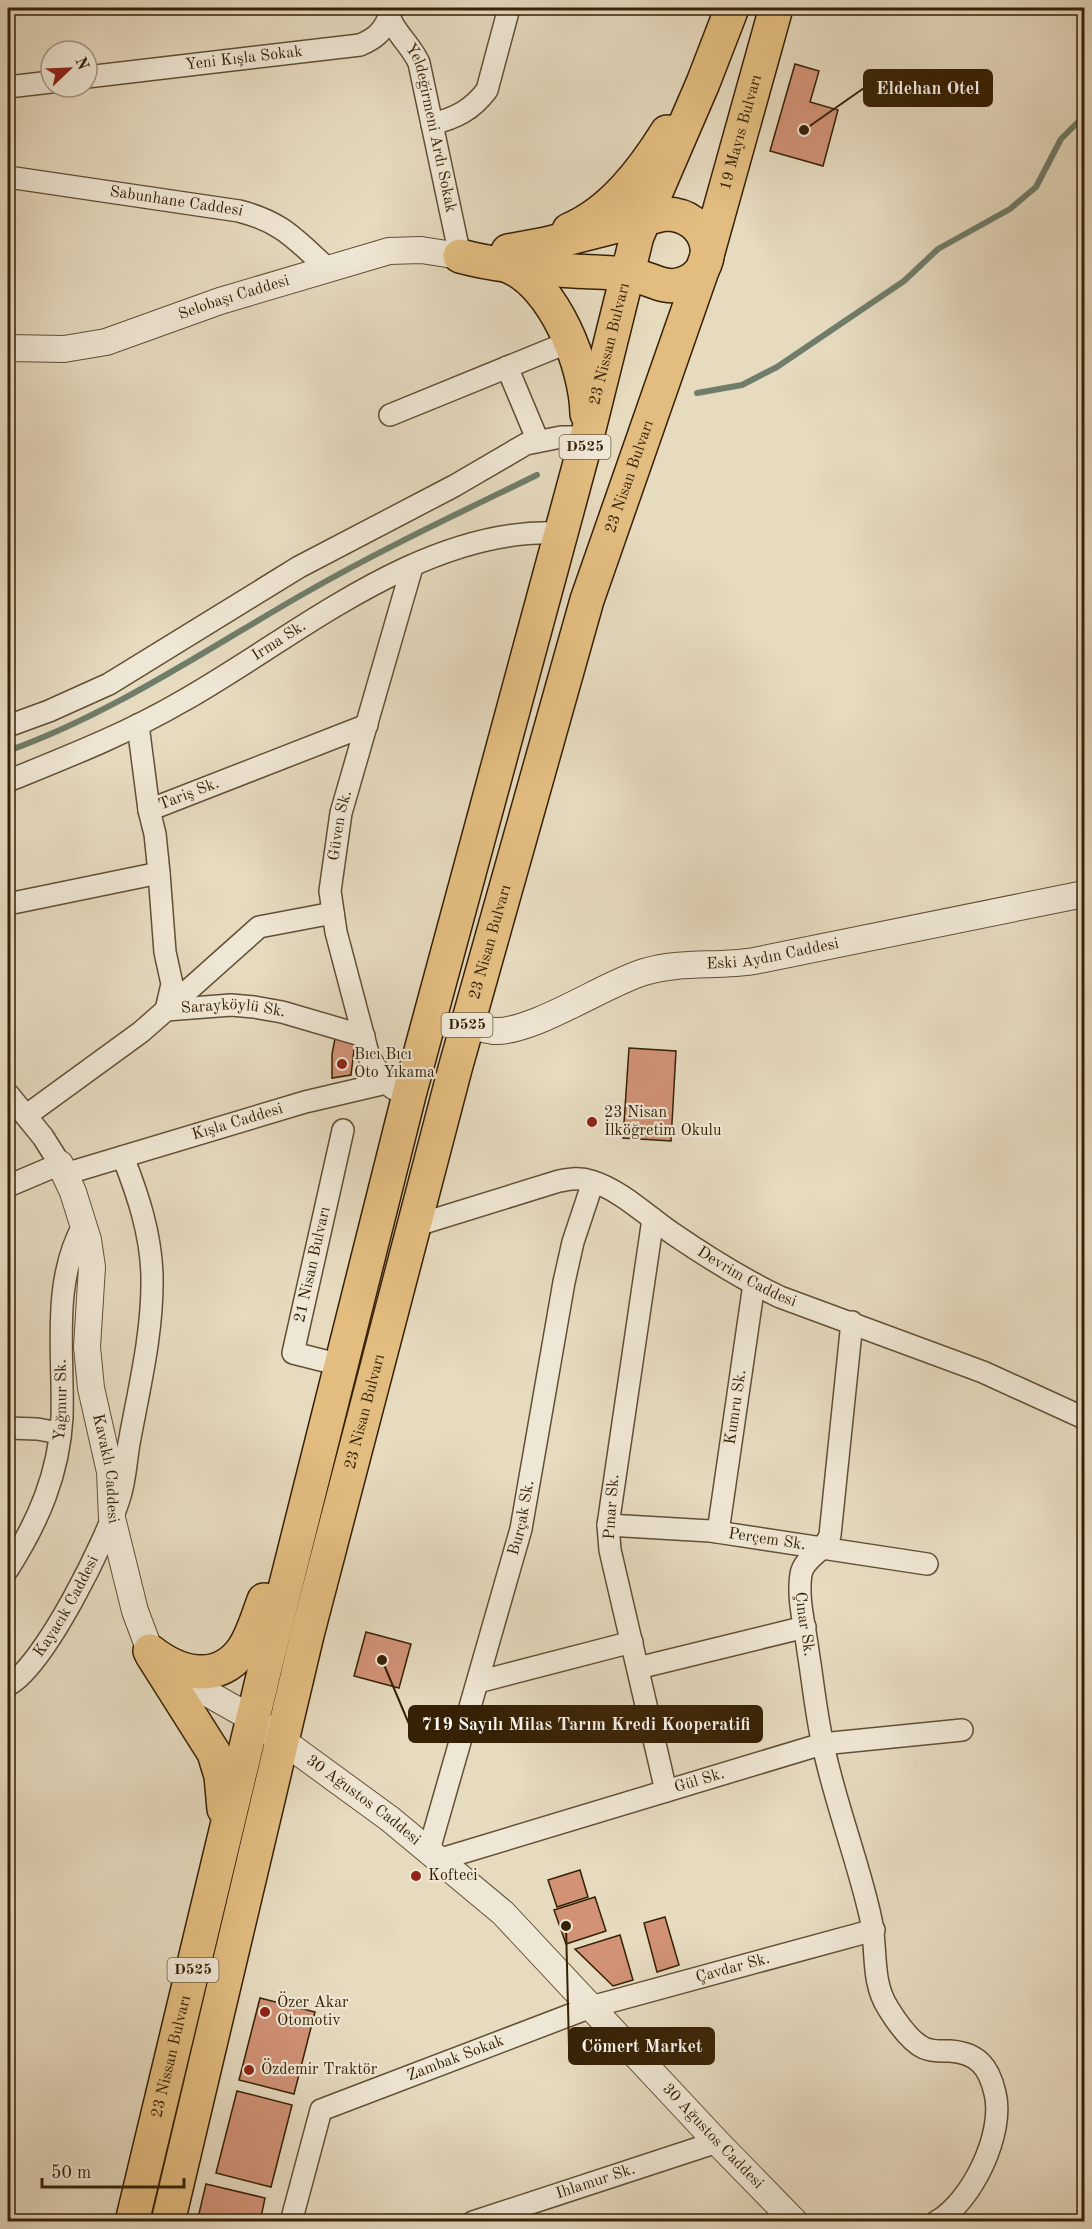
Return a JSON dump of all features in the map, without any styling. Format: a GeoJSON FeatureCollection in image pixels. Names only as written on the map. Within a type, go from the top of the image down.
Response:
{"type":"FeatureCollection","features":[{"type":"Feature","properties":{"kind":"highway"},"geometry":{"type":"LineString","coordinates":[[640,278],[641,271],[636,260],[648,223],[732,8]]}},
{"type":"Feature","properties":{"kind":"highway","name":"19 Mayıs Bulvarı"},"geometry":{"type":"LineString","coordinates":[[706,259],[754,84],[791,8]]}},
{"type":"Feature","properties":{"kind":"highway"},"geometry":{"type":"LineString","coordinates":[[508,258],[578,227],[619,195],[657,147],[715,54]]}},
{"type":"Feature","properties":{"kind":"highway"},"geometry":{"type":"LineString","coordinates":[[460,256],[508,258],[640,278],[671,286],[683,284],[701,270],[706,259],[707,247],[697,225],[676,213],[648,223],[546,244],[508,258]]}},
{"type":"Feature","properties":{"kind":"highway"},"geometry":{"type":"LineString","coordinates":[[508,258],[538,287],[569,342],[585,387],[587,437]]}},
{"type":"Feature","properties":{"kind":"highway","name":"23 Nisan Bulvarı"},"geometry":{"type":"LineString","coordinates":[[283,1740],[467,1025],[587,600],[706,259]]}},
{"type":"Feature","properties":{"kind":"highway","name":"23 Nissan Bulvarı"},"geometry":{"type":"LineString","coordinates":[[397,1089],[587,437],[640,278]]}},
{"type":"Feature","properties":{"kind":"highway","name":"D525"},"geometry":{"type":"LineString","coordinates":[[253,1719],[341,1365],[397,1089]]}},
{"type":"Feature","properties":{"kind":"highway"},"geometry":{"type":"LineString","coordinates":[[150,1651],[173,1666],[190,1673],[209,1671],[224,1666],[242,1651],[314,1471]]}},
{"type":"Feature","properties":{"kind":"highway"},"geometry":{"type":"LineString","coordinates":[[150,1651],[214,1753],[221,1776],[225,1834]]}},
{"type":"Feature","properties":{"kind":"highway","name":"23 Nissan Bulvarı"},"geometry":{"type":"LineString","coordinates":[[132,2222],[253,1719]]}},
{"type":"Feature","properties":{"kind":"highway","name":"23 Nissan Bulvarı"},"geometry":{"type":"LineString","coordinates":[[168,2222],[283,1740]]}},
{"type":"Feature","properties":{"kind":"street"},"geometry":{"type":"LineString","coordinates":[[432,124],[461,115],[480,100],[487,90],[509,8]]}},
{"type":"Feature","properties":{"kind":"street","name":"Yeldeğirmeni Ardı Sokak"},"geometry":{"type":"LineString","coordinates":[[388,13],[413,48],[419,63],[460,256]]}},
{"type":"Feature","properties":{"kind":"street","name":"Yeni Kışla Sokak"},"geometry":{"type":"LineString","coordinates":[[99,76],[360,45],[374,39],[384,29],[388,13]]}},
{"type":"Feature","properties":{"kind":"street"},"geometry":{"type":"LineString","coordinates":[[8,87],[39,83]]}},
{"type":"Feature","properties":{"kind":"street","name":"Sabunhane Caddesi"},"geometry":{"type":"LineString","coordinates":[[8,177],[239,212],[264,218],[286,231],[327,268]]}},
{"type":"Feature","properties":{"kind":"street","name":"Selobaşı Caddesi"},"geometry":{"type":"LineString","coordinates":[[8,348],[64,349],[106,342],[327,268],[401,249],[460,256]]}},
{"type":"Feature","properties":{"kind":"street"},"geometry":{"type":"LineString","coordinates":[[390,415],[569,342]]}},
{"type":"Feature","properties":{"kind":"street"},"geometry":{"type":"LineString","coordinates":[[507,367],[538,441]]}},
{"type":"Feature","properties":{"kind":"street"},"geometry":{"type":"LineString","coordinates":[[8,726],[49,711],[109,684],[299,567],[454,486],[507,454],[538,441],[587,437]]}},
{"type":"Feature","properties":{"kind":"street","name":"Irma Sk."},"geometry":{"type":"LineString","coordinates":[[8,781],[138,725],[202,690],[321,614],[412,567],[492,538],[531,533],[560,533]]}},
{"type":"Feature","properties":{"kind":"street","name":"Güven Sk."},"geometry":{"type":"LineString","coordinates":[[397,1089],[374,1068],[333,913],[330,891],[335,843],[412,567]]}},
{"type":"Feature","properties":{"kind":"street"},"geometry":{"type":"LineString","coordinates":[[138,725],[148,810]]}},
{"type":"Feature","properties":{"kind":"street","name":"Tariş Sk."},"geometry":{"type":"LineString","coordinates":[[166,1010],[172,984],[165,952],[155,834],[148,810],[367,725]]}},
{"type":"Feature","properties":{"kind":"street"},"geometry":{"type":"LineString","coordinates":[[8,904],[159,873]]}},
{"type":"Feature","properties":{"kind":"street","name":"Eski Aydın Caddesi"},"geometry":{"type":"LineString","coordinates":[[467,1025],[494,1031],[521,1026],[644,972],[690,965],[714,966],[754,962],[1084,894]]}},
{"type":"Feature","properties":{"kind":"street"},"geometry":{"type":"LineString","coordinates":[[166,1010],[259,927],[333,913]]}},
{"type":"Feature","properties":{"kind":"street","name":"Sarayköylü Sk."},"geometry":{"type":"LineString","coordinates":[[27,1115],[141,1032],[166,1010],[231,1005],[254,1007],[282,1012],[364,1036]]}},
{"type":"Feature","properties":{"kind":"street","name":"Kışla Caddesi"},"geometry":{"type":"LineString","coordinates":[[8,1186],[62,1169],[123,1157],[305,1102],[397,1089]]}},
{"type":"Feature","properties":{"kind":"street"},"geometry":{"type":"LineString","coordinates":[[8,1094],[27,1115],[62,1169]]}},
{"type":"Feature","properties":{"kind":"street","name":"21 Nisan Bulvarı"},"geometry":{"type":"LineString","coordinates":[[341,1365],[292,1353],[343,1130]]}},
{"type":"Feature","properties":{"kind":"street","name":"Kayacık Caddesi"},"geometry":{"type":"LineString","coordinates":[[8,1685],[18,1680],[36,1661],[63,1617],[112,1518],[125,1477],[128,1447],[144,1366],[151,1309],[152,1274],[148,1236],[139,1200],[123,1157]]}},
{"type":"Feature","properties":{"kind":"street","name":"Kavaklı Caddesi"},"geometry":{"type":"LineString","coordinates":[[62,1169],[84,1224],[92,1267],[87,1347],[89,1368],[110,1472],[112,1518],[135,1611],[150,1651],[163,1666],[179,1679],[253,1719]]}},
{"type":"Feature","properties":{"kind":"street","name":"Devrim Caddesi"},"geometry":{"type":"LineString","coordinates":[[414,1226],[559,1181],[580,1178],[610,1189],[722,1267],[754,1284],[984,1372],[1084,1418]]}},
{"type":"Feature","properties":{"kind":"street","name":"Burçak Sk."},"geometry":{"type":"LineString","coordinates":[[435,1854],[478,1682],[521,1528],[564,1282],[573,1242],[593,1182]]}},
{"type":"Feature","properties":{"kind":"street","name":"Pınar Sk."},"geometry":{"type":"LineString","coordinates":[[652,1220],[608,1525],[610,1550],[666,1791]]}},
{"type":"Feature","properties":{"kind":"street","name":"Yağmur Sk."},"geometry":{"type":"LineString","coordinates":[[8,1569],[33,1528],[45,1502],[60,1433],[60,1336],[66,1269],[72,1246],[84,1224]]}},
{"type":"Feature","properties":{"kind":"street","name":"Kumru Sk."},"geometry":{"type":"LineString","coordinates":[[718,1532],[754,1284]]}},
{"type":"Feature","properties":{"kind":"street"},"geometry":{"type":"LineString","coordinates":[[825,1547],[830,1535],[852,1322]]}},
{"type":"Feature","properties":{"kind":"street"},"geometry":{"type":"LineString","coordinates":[[8,1428],[60,1433]]}},
{"type":"Feature","properties":{"kind":"street","name":"Perçem Sk."},"geometry":{"type":"LineString","coordinates":[[608,1525],[663,1526],[718,1532],[927,1564]]}},
{"type":"Feature","properties":{"kind":"street","name":"Çınar Sk."},"geometry":{"type":"LineString","coordinates":[[825,1547],[806,1563],[802,1571],[800,1587],[822,1744],[874,1930],[877,1984],[886,2006],[908,2036],[922,2047],[935,2052],[962,2053],[978,2058],[986,2066],[996,2095],[998,2118],[994,2141],[960,2201],[951,2212],[936,2222]]}},
{"type":"Feature","properties":{"kind":"street"},"geometry":{"type":"LineString","coordinates":[[638,1668],[805,1627]]}},
{"type":"Feature","properties":{"kind":"street"},"geometry":{"type":"LineString","coordinates":[[478,1682],[632,1642]]}},
{"type":"Feature","properties":{"kind":"street","name":"30 Ağustos Caddesi"},"geometry":{"type":"LineString","coordinates":[[253,1719],[435,1854],[502,1913],[795,2222]]}},
{"type":"Feature","properties":{"kind":"street","name":"Gül Sk."},"geometry":{"type":"LineString","coordinates":[[435,1854],[666,1791],[822,1744],[962,1730]]}},
{"type":"Feature","properties":{"kind":"street","name":"Çavdar Sk."},"geometry":{"type":"LineString","coordinates":[[591,2007],[874,1930]]}},
{"type":"Feature","properties":{"kind":"street","name":"Zambak Sokak"},"geometry":{"type":"LineString","coordinates":[[291,2222],[321,2110],[591,2007]]}},
{"type":"Feature","properties":{"kind":"street","name":"Ihlamur Sk."},"geometry":{"type":"LineString","coordinates":[[474,2222],[717,2142]]}},
{"type":"Feature","properties":{"kind":"building"},"geometry":{"type":"Polygon","coordinates":[[[795,64],[819,71],[810,102],[838,110],[823,166],[770,151],[795,64]]]}},
{"type":"Feature","properties":{"kind":"building","name":"Bıcı Bıcı Oto Yıkama"},"geometry":{"type":"Polygon","coordinates":[[[336,1033],[355,1041],[351,1075],[332,1078],[332,1054],[336,1033]]]}},
{"type":"Feature","properties":{"kind":"building"},"geometry":{"type":"Polygon","coordinates":[[[629,1048],[676,1051],[671,1141],[623,1138],[629,1048]]]}},
{"type":"Feature","properties":{"kind":"building"},"geometry":{"type":"Polygon","coordinates":[[[366,1632],[411,1644],[399,1688],[354,1676],[366,1632]]]}},
{"type":"Feature","properties":{"kind":"building"},"geometry":{"type":"Polygon","coordinates":[[[580,1870],[588,1897],[557,1907],[548,1880],[580,1870]]]}},
{"type":"Feature","properties":{"kind":"building"},"geometry":{"type":"Polygon","coordinates":[[[595,1897],[606,1931],[566,1944],[554,1910],[595,1897]]]}},
{"type":"Feature","properties":{"kind":"building"},"geometry":{"type":"Polygon","coordinates":[[[665,1917],[679,1965],[657,1972],[644,1923],[665,1917]]]}},
{"type":"Feature","properties":{"kind":"building"},"geometry":{"type":"Polygon","coordinates":[[[620,1935],[633,1980],[613,1986],[575,1949],[620,1935]]]}},
{"type":"Feature","properties":{"kind":"building"},"geometry":{"type":"Polygon","coordinates":[[[260,1998],[315,2012],[294,2094],[239,2080],[260,1998]]]}},
{"type":"Feature","properties":{"kind":"building"},"geometry":{"type":"Polygon","coordinates":[[[237,2091],[292,2105],[271,2187],[216,2173],[237,2091]]]}},
{"type":"Feature","properties":{"kind":"building"},"geometry":{"type":"Polygon","coordinates":[[[206,2184],[265,2198],[260,2222],[197,2222],[206,2184]]]}},
{"type":"Feature","properties":{"kind":"waterway"},"geometry":{"type":"LineString","coordinates":[[697,393],[742,385],[777,367],[904,281],[938,249],[1010,209],[1036,187],[1061,139],[1084,116]]}},
{"type":"Feature","properties":{"kind":"waterway"},"geometry":{"type":"LineString","coordinates":[[8,751],[47,736],[123,699],[333,577],[537,475]]}},
{"type":"Feature","properties":{"kind":"place","name":"Eldehan Otel"},"geometry":{"type":"Point","coordinates":[804,130]}},
{"type":"Feature","properties":{"kind":"place","name":"Bıcı Bıcı Oto Yıkama"},"geometry":{"type":"Point","coordinates":[342,1064]}},
{"type":"Feature","properties":{"kind":"place","name":"23 Nisan İlköğretim Okulu"},"geometry":{"type":"Point","coordinates":[592,1122]}},
{"type":"Feature","properties":{"kind":"place","name":"719 Sayılı Milas Tarım Kredi Kooperatifi"},"geometry":{"type":"Point","coordinates":[382,1660]}},
{"type":"Feature","properties":{"kind":"place","name":"Kofteci"},"geometry":{"type":"Point","coordinates":[416,1876]}},
{"type":"Feature","properties":{"kind":"place","name":"Cömert Market"},"geometry":{"type":"Point","coordinates":[566,1926]}},
{"type":"Feature","properties":{"kind":"place","name":"Özer Akar Otomotiv"},"geometry":{"type":"Point","coordinates":[265,2012]}},
{"type":"Feature","properties":{"kind":"place","name":"Özdemir Traktör"},"geometry":{"type":"Point","coordinates":[249,2070]}}]}
